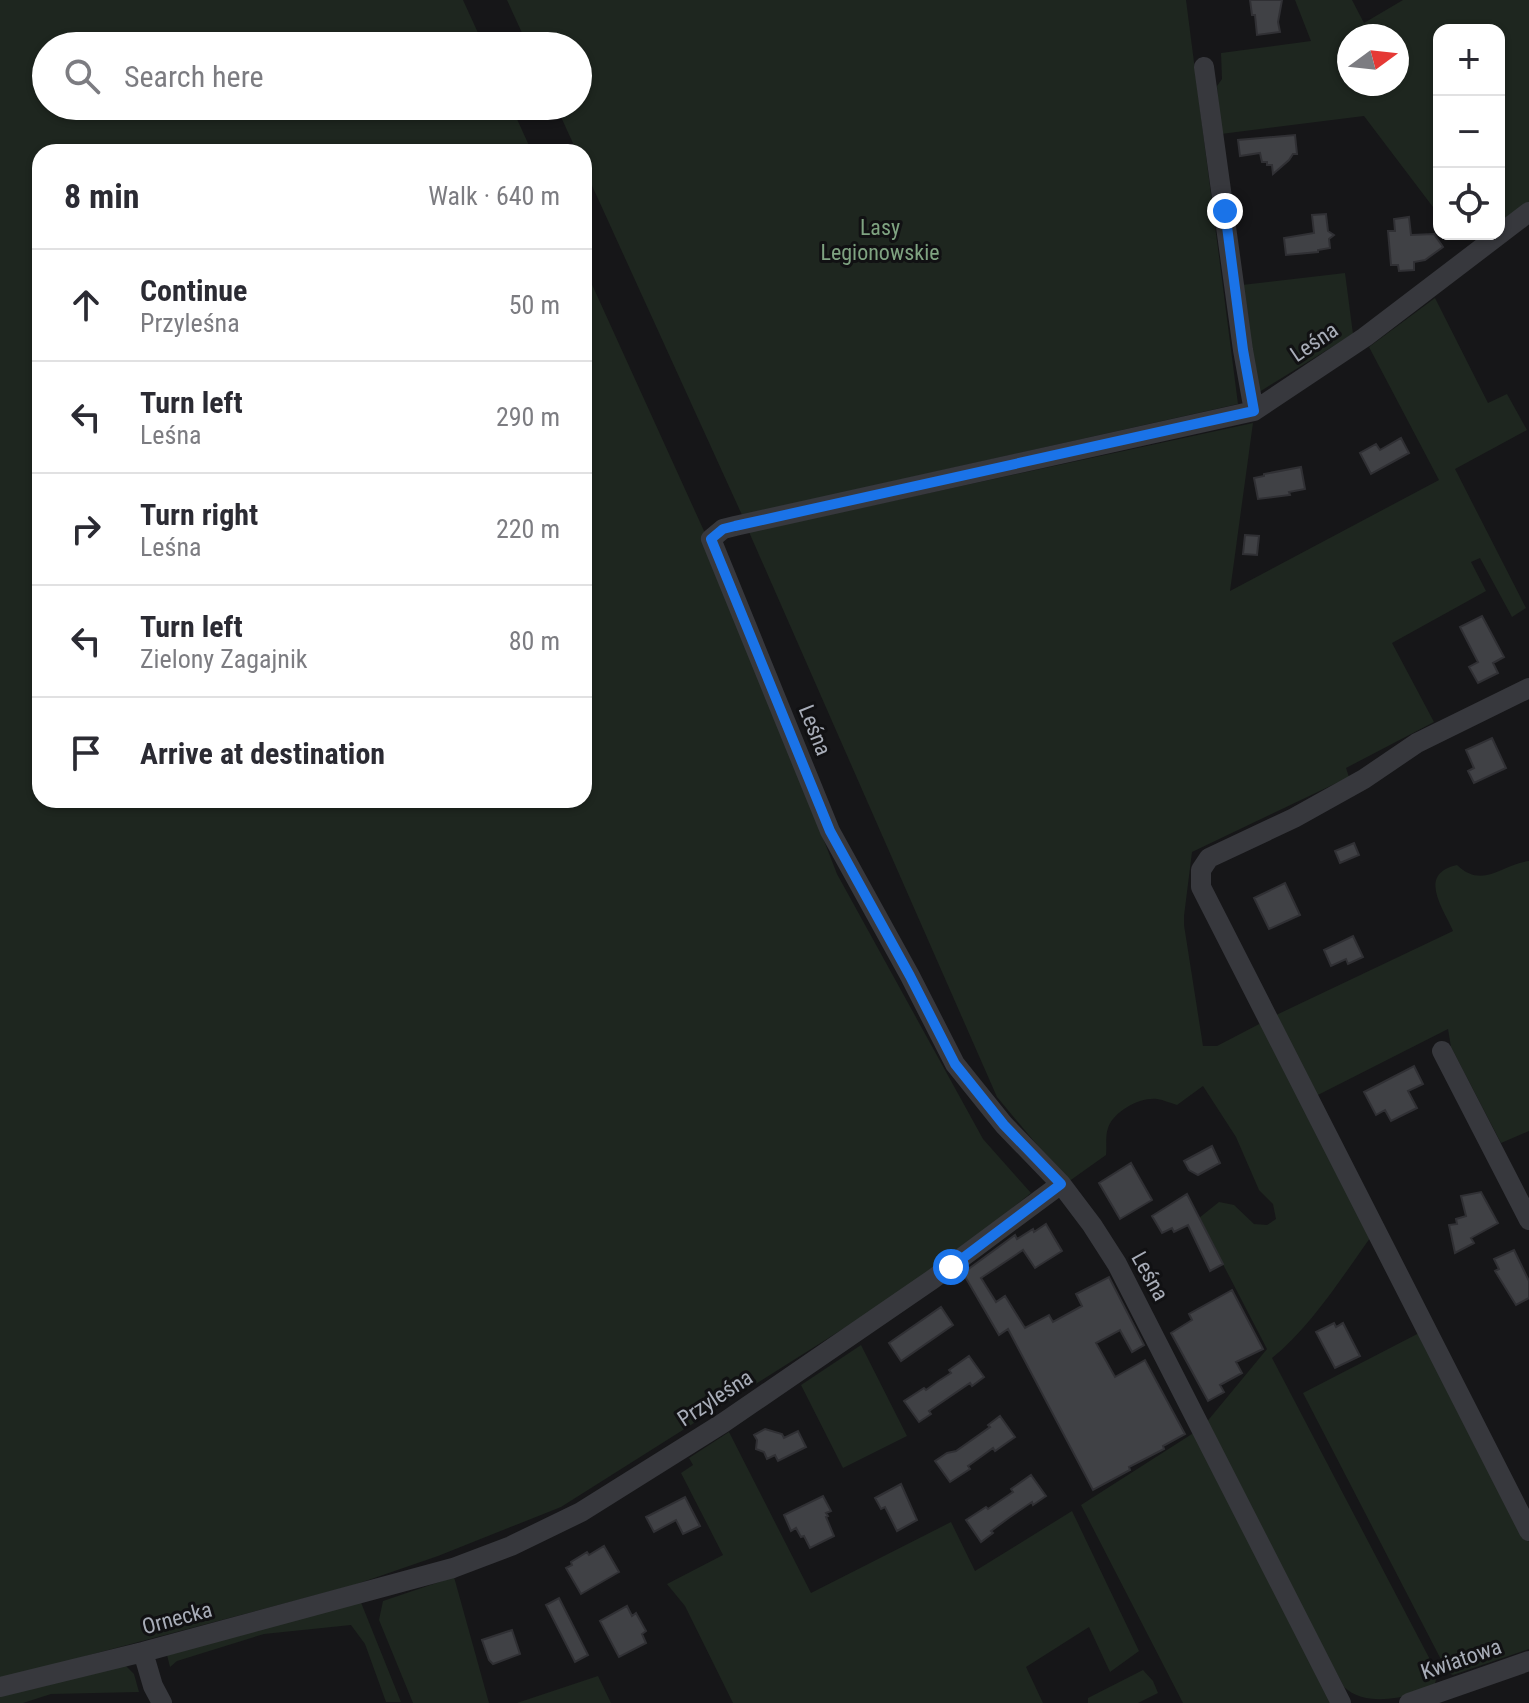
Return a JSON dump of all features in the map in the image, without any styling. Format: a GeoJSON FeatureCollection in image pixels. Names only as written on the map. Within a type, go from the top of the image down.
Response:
{"type":"FeatureCollection","features":[{"type":"Feature","properties":{"kind":"street"},"geometry":{"type":"LineString","coordinates":[[1204,67],[1254,411]]}},
{"type":"Feature","properties":{"kind":"street","name":"Leśna"},"geometry":{"type":"LineString","coordinates":[[1341,1703],[1117,1264],[1061,1184],[1004,1125],[955,1064],[830,831],[711,539],[723,529],[735,526],[1254,411],[1365,337],[1529,212]]}},
{"type":"Feature","properties":{"kind":"street"},"geometry":{"type":"LineString","coordinates":[[1529,688],[1417,743],[1364,779],[1294,818],[1209,858],[1201,870],[1201,887],[1529,1531]]}},
{"type":"Feature","properties":{"kind":"street"},"geometry":{"type":"LineString","coordinates":[[1442,1051],[1529,1220]]}},
{"type":"Feature","properties":{"kind":"street","name":"Przyleśna"},"geometry":{"type":"LineString","coordinates":[[365,1592],[453,1568],[511,1546],[581,1512],[723,1423],[942,1273],[1061,1184]]}},
{"type":"Feature","properties":{"kind":"street","name":"Ornecka"},"geometry":{"type":"LineString","coordinates":[[0,1687],[365,1592]]}},
{"type":"Feature","properties":{"kind":"street"},"geometry":{"type":"LineString","coordinates":[[143,1652],[153,1686],[162,1703]]}},
{"type":"Feature","properties":{"kind":"street","name":"Kwiatowa"},"geometry":{"type":"LineString","coordinates":[[1409,1703],[1529,1661]]}},
{"type":"Feature","properties":{"kind":"green space"},"geometry":{"type":"Polygon","coordinates":[[[0,0],[463,0],[478,32],[32,32],[32,120],[517,120],[528,144],[32,144],[32,808],[592,808],[592,285],[704,531],[837,874],[983,1139],[1031,1193],[933,1272],[561,1507],[438,1556],[354,1585],[0,1681],[0,0]]]}},
{"type":"Feature","properties":{"kind":"green space","name":"Lasy Legionowskie"},"geometry":{"type":"Polygon","coordinates":[[[507,0],[1186,0],[1238,404],[742,515],[592,186],[592,144],[573,144],[562,120],[592,120],[592,32],[522,32],[507,0]]]}},
{"type":"Feature","properties":{"kind":"green space"},"geometry":{"type":"Polygon","coordinates":[[[1295,0],[1352,0],[1364,23],[1403,0],[1529,0],[1529,203],[1505,221],[1505,24],[1433,24],[1433,207],[1364,116],[1221,134],[1217,86],[1222,79],[1221,53],[1311,41],[1295,0]]]}},
{"type":"Feature","properties":{"kind":"green space"},"geometry":{"type":"Polygon","coordinates":[[[1345,273],[1353,334],[1256,394],[1242,285],[1345,273]]]}},
{"type":"Feature","properties":{"kind":"green space"},"geometry":{"type":"Polygon","coordinates":[[[1435,298],[1488,403],[1507,394],[1527,430],[1455,469],[1526,608],[1512,617],[1480,558],[1471,562],[1486,591],[1392,643],[1434,722],[1346,768],[1349,777],[1192,852],[1184,916],[1203,1046],[1217,1046],[1265,1021],[1373,1234],[1313,1316],[1272,1358],[1436,1671],[1435,1683],[1429,1690],[1376,1699],[1359,1696],[1344,1687],[1205,1424],[1267,1349],[1199,1218],[1219,1202],[1234,1205],[1254,1224],[1267,1225],[1276,1219],[1273,1204],[1259,1190],[1236,1137],[1203,1086],[1177,1105],[1150,1099],[1122,1111],[1108,1128],[1106,1155],[1068,1182],[997,1097],[749,532],[1253,423],[1230,591],[1439,480],[1369,347],[1435,298]]]}},
{"type":"Feature","properties":{"kind":"green space"},"geometry":{"type":"Polygon","coordinates":[[[1529,861],[1529,1131],[1501,1143],[1451,1047],[1448,1029],[1312,1098],[1274,1016],[1453,931],[1436,893],[1438,876],[1445,869],[1457,865],[1466,872],[1484,876],[1529,861]]]}},
{"type":"Feature","properties":{"kind":"green space"},"geometry":{"type":"Polygon","coordinates":[[[1423,1331],[1529,1542],[1529,1649],[1453,1675],[1448,1673],[1303,1393],[1423,1331]]]}},
{"type":"Feature","properties":{"kind":"green space"},"geometry":{"type":"Polygon","coordinates":[[[861,1345],[907,1436],[843,1468],[801,1385],[861,1345]]]}},
{"type":"Feature","properties":{"kind":"green space"},"geometry":{"type":"Polygon","coordinates":[[[729,1432],[811,1593],[951,1522],[975,1571],[1072,1511],[1139,1651],[1110,1672],[1089,1627],[1026,1667],[1043,1703],[733,1703],[685,1606],[667,1584],[723,1555],[681,1473],[693,1465],[689,1458],[729,1432]]]}},
{"type":"Feature","properties":{"kind":"green space"},"geometry":{"type":"Polygon","coordinates":[[[1195,1432],[1333,1703],[1183,1703],[1081,1505],[1195,1432]]]}},
{"type":"Feature","properties":{"kind":"green space"},"geometry":{"type":"Polygon","coordinates":[[[454,1577],[489,1703],[413,1703],[379,1620],[383,1601],[454,1577]]]}},
{"type":"Feature","properties":{"kind":"green space"},"geometry":{"type":"Polygon","coordinates":[[[360,1600],[401,1702],[386,1702],[365,1644],[351,1625],[264,1634],[177,1661],[170,1667],[167,1655],[360,1600]]]}},
{"type":"Feature","properties":{"kind":"green space"},"geometry":{"type":"Polygon","coordinates":[[[124,1664],[134,1674],[139,1692],[51,1694],[23,1703],[0,1703],[0,1694],[124,1664]]]}},
{"type":"Feature","properties":{"kind":"green space"},"geometry":{"type":"Polygon","coordinates":[[[1143,1670],[1158,1693],[1138,1703],[1088,1703],[1088,1698],[1143,1670]]]}},
{"type":"Feature","properties":{"kind":"green space"},"geometry":{"type":"Polygon","coordinates":[[[598,1676],[611,1703],[517,1703],[598,1676]]]}},
{"type":"Feature","properties":{"kind":"building"},"geometry":{"type":"Polygon","coordinates":[[[1250,0],[1282,0],[1278,22],[1280,32],[1257,35],[1250,0]]]}},
{"type":"Feature","properties":{"kind":"building"},"geometry":{"type":"Polygon","coordinates":[[[1295,135],[1297,154],[1293,154],[1273,174],[1272,165],[1262,162],[1260,153],[1240,156],[1238,140],[1295,135]]]}},
{"type":"Feature","properties":{"kind":"building"},"geometry":{"type":"Polygon","coordinates":[[[1326,214],[1328,231],[1334,235],[1329,239],[1330,248],[1286,255],[1284,238],[1314,233],[1312,215],[1326,214]]]}},
{"type":"Feature","properties":{"kind":"building"},"geometry":{"type":"Polygon","coordinates":[[[1409,217],[1411,235],[1433,234],[1433,240],[1438,240],[1443,247],[1425,260],[1414,262],[1414,270],[1399,271],[1398,265],[1391,265],[1388,231],[1395,231],[1394,219],[1409,217]]]}},
{"type":"Feature","properties":{"kind":"building"},"geometry":{"type":"Polygon","coordinates":[[[1401,438],[1409,453],[1371,474],[1360,453],[1376,444],[1380,450],[1401,438]]]}},
{"type":"Feature","properties":{"kind":"building"},"geometry":{"type":"Polygon","coordinates":[[[1301,467],[1305,489],[1289,492],[1290,495],[1258,499],[1254,478],[1301,467]]]}},
{"type":"Feature","properties":{"kind":"building"},"geometry":{"type":"Polygon","coordinates":[[[1245,535],[1259,536],[1257,555],[1243,554],[1245,535]]]}},
{"type":"Feature","properties":{"kind":"building"},"geometry":{"type":"Polygon","coordinates":[[[1482,616],[1504,657],[1493,663],[1498,673],[1478,683],[1469,667],[1478,662],[1460,627],[1482,616]]]}},
{"type":"Feature","properties":{"kind":"building"},"geometry":{"type":"Polygon","coordinates":[[[1492,738],[1506,768],[1474,783],[1468,771],[1474,768],[1466,750],[1492,738]]]}},
{"type":"Feature","properties":{"kind":"building"},"geometry":{"type":"Polygon","coordinates":[[[1354,843],[1359,855],[1340,863],[1335,851],[1354,843]]]}},
{"type":"Feature","properties":{"kind":"building"},"geometry":{"type":"Polygon","coordinates":[[[1285,883],[1300,915],[1269,929],[1254,898],[1285,883]]]}},
{"type":"Feature","properties":{"kind":"building"},"geometry":{"type":"Polygon","coordinates":[[[1353,936],[1363,957],[1348,964],[1346,959],[1331,966],[1324,950],[1353,936]]]}},
{"type":"Feature","properties":{"kind":"building"},"geometry":{"type":"Polygon","coordinates":[[[1414,1066],[1423,1084],[1408,1091],[1417,1108],[1391,1121],[1385,1110],[1376,1115],[1364,1092],[1414,1066]]]}},
{"type":"Feature","properties":{"kind":"building"},"geometry":{"type":"Polygon","coordinates":[[[1212,1146],[1220,1163],[1198,1175],[1189,1170],[1184,1161],[1212,1146]]]}},
{"type":"Feature","properties":{"kind":"building"},"geometry":{"type":"Polygon","coordinates":[[[1131,1163],[1152,1200],[1120,1219],[1099,1183],[1131,1163]]]}},
{"type":"Feature","properties":{"kind":"building"},"geometry":{"type":"Polygon","coordinates":[[[1481,1192],[1498,1223],[1471,1238],[1474,1243],[1455,1253],[1449,1225],[1457,1224],[1456,1219],[1466,1216],[1461,1196],[1481,1192]]]}},
{"type":"Feature","properties":{"kind":"building"},"geometry":{"type":"Polygon","coordinates":[[[1187,1194],[1223,1264],[1210,1271],[1188,1225],[1174,1232],[1172,1228],[1162,1233],[1152,1216],[1187,1194]]]}},
{"type":"Feature","properties":{"kind":"building"},"geometry":{"type":"Polygon","coordinates":[[[1046,1224],[1062,1251],[1035,1268],[1023,1250],[981,1278],[996,1302],[1005,1296],[1025,1328],[1049,1315],[1053,1322],[1082,1306],[1076,1294],[1109,1277],[1144,1345],[1132,1352],[1120,1330],[1096,1343],[1115,1377],[1145,1360],[1185,1434],[1093,1490],[1008,1329],[999,1335],[963,1273],[1015,1235],[1017,1239],[1046,1224]]]}},
{"type":"Feature","properties":{"kind":"building"},"geometry":{"type":"Polygon","coordinates":[[[1514,1250],[1529,1281],[1529,1298],[1516,1305],[1495,1271],[1499,1269],[1494,1259],[1514,1250]]]}},
{"type":"Feature","properties":{"kind":"building"},"geometry":{"type":"Polygon","coordinates":[[[1232,1290],[1263,1349],[1236,1362],[1242,1373],[1220,1385],[1224,1392],[1208,1401],[1171,1333],[1192,1320],[1189,1314],[1232,1290]]]}},
{"type":"Feature","properties":{"kind":"building"},"geometry":{"type":"Polygon","coordinates":[[[941,1307],[953,1325],[901,1361],[889,1343],[941,1307]]]}},
{"type":"Feature","properties":{"kind":"building"},"geometry":{"type":"Polygon","coordinates":[[[1334,1323],[1336,1327],[1343,1323],[1360,1356],[1335,1368],[1316,1332],[1334,1323]]]}},
{"type":"Feature","properties":{"kind":"building"},"geometry":{"type":"Polygon","coordinates":[[[969,1356],[984,1377],[929,1411],[931,1414],[919,1422],[904,1401],[951,1373],[949,1370],[969,1356]]]}},
{"type":"Feature","properties":{"kind":"building"},"geometry":{"type":"Polygon","coordinates":[[[1000,1416],[1015,1437],[995,1451],[993,1448],[950,1482],[935,1461],[956,1451],[1000,1416]]]}},
{"type":"Feature","properties":{"kind":"building"},"geometry":{"type":"Polygon","coordinates":[[[765,1429],[782,1434],[784,1438],[798,1431],[806,1447],[778,1461],[775,1455],[767,1459],[764,1452],[756,1449],[754,1435],[765,1429]]]}},
{"type":"Feature","properties":{"kind":"building"},"geometry":{"type":"Polygon","coordinates":[[[1031,1475],[1046,1496],[1010,1517],[981,1542],[966,1520],[1013,1492],[1011,1489],[1031,1475]]]}},
{"type":"Feature","properties":{"kind":"building"},"geometry":{"type":"Polygon","coordinates":[[[901,1484],[917,1520],[897,1531],[885,1507],[881,1509],[875,1498],[901,1484]]]}},
{"type":"Feature","properties":{"kind":"building"},"geometry":{"type":"Polygon","coordinates":[[[823,1496],[831,1511],[826,1513],[826,1517],[834,1536],[810,1548],[796,1528],[791,1531],[784,1515],[823,1496]]]}},
{"type":"Feature","properties":{"kind":"building"},"geometry":{"type":"Polygon","coordinates":[[[685,1497],[700,1526],[683,1534],[676,1520],[654,1532],[646,1517],[685,1497]]]}},
{"type":"Feature","properties":{"kind":"building"},"geometry":{"type":"Polygon","coordinates":[[[604,1546],[619,1572],[581,1594],[566,1568],[587,1552],[589,1555],[604,1546]]]}},
{"type":"Feature","properties":{"kind":"building"},"geometry":{"type":"Polygon","coordinates":[[[559,1598],[588,1655],[575,1662],[546,1605],[559,1598]]]}},
{"type":"Feature","properties":{"kind":"building"},"geometry":{"type":"Polygon","coordinates":[[[627,1606],[632,1616],[636,1613],[646,1631],[642,1634],[646,1643],[619,1657],[600,1621],[627,1606]]]}},
{"type":"Feature","properties":{"kind":"building"},"geometry":{"type":"Polygon","coordinates":[[[512,1630],[520,1654],[493,1664],[482,1640],[512,1630]]]}},
{"type":"Feature","properties":{"kind":"route"},"geometry":{"type":"LineString","coordinates":[[951,1267],[1061,1184],[1004,1125],[955,1064],[830,831],[711,539],[723,529],[735,526],[1254,411],[1225,211]]}}]}
